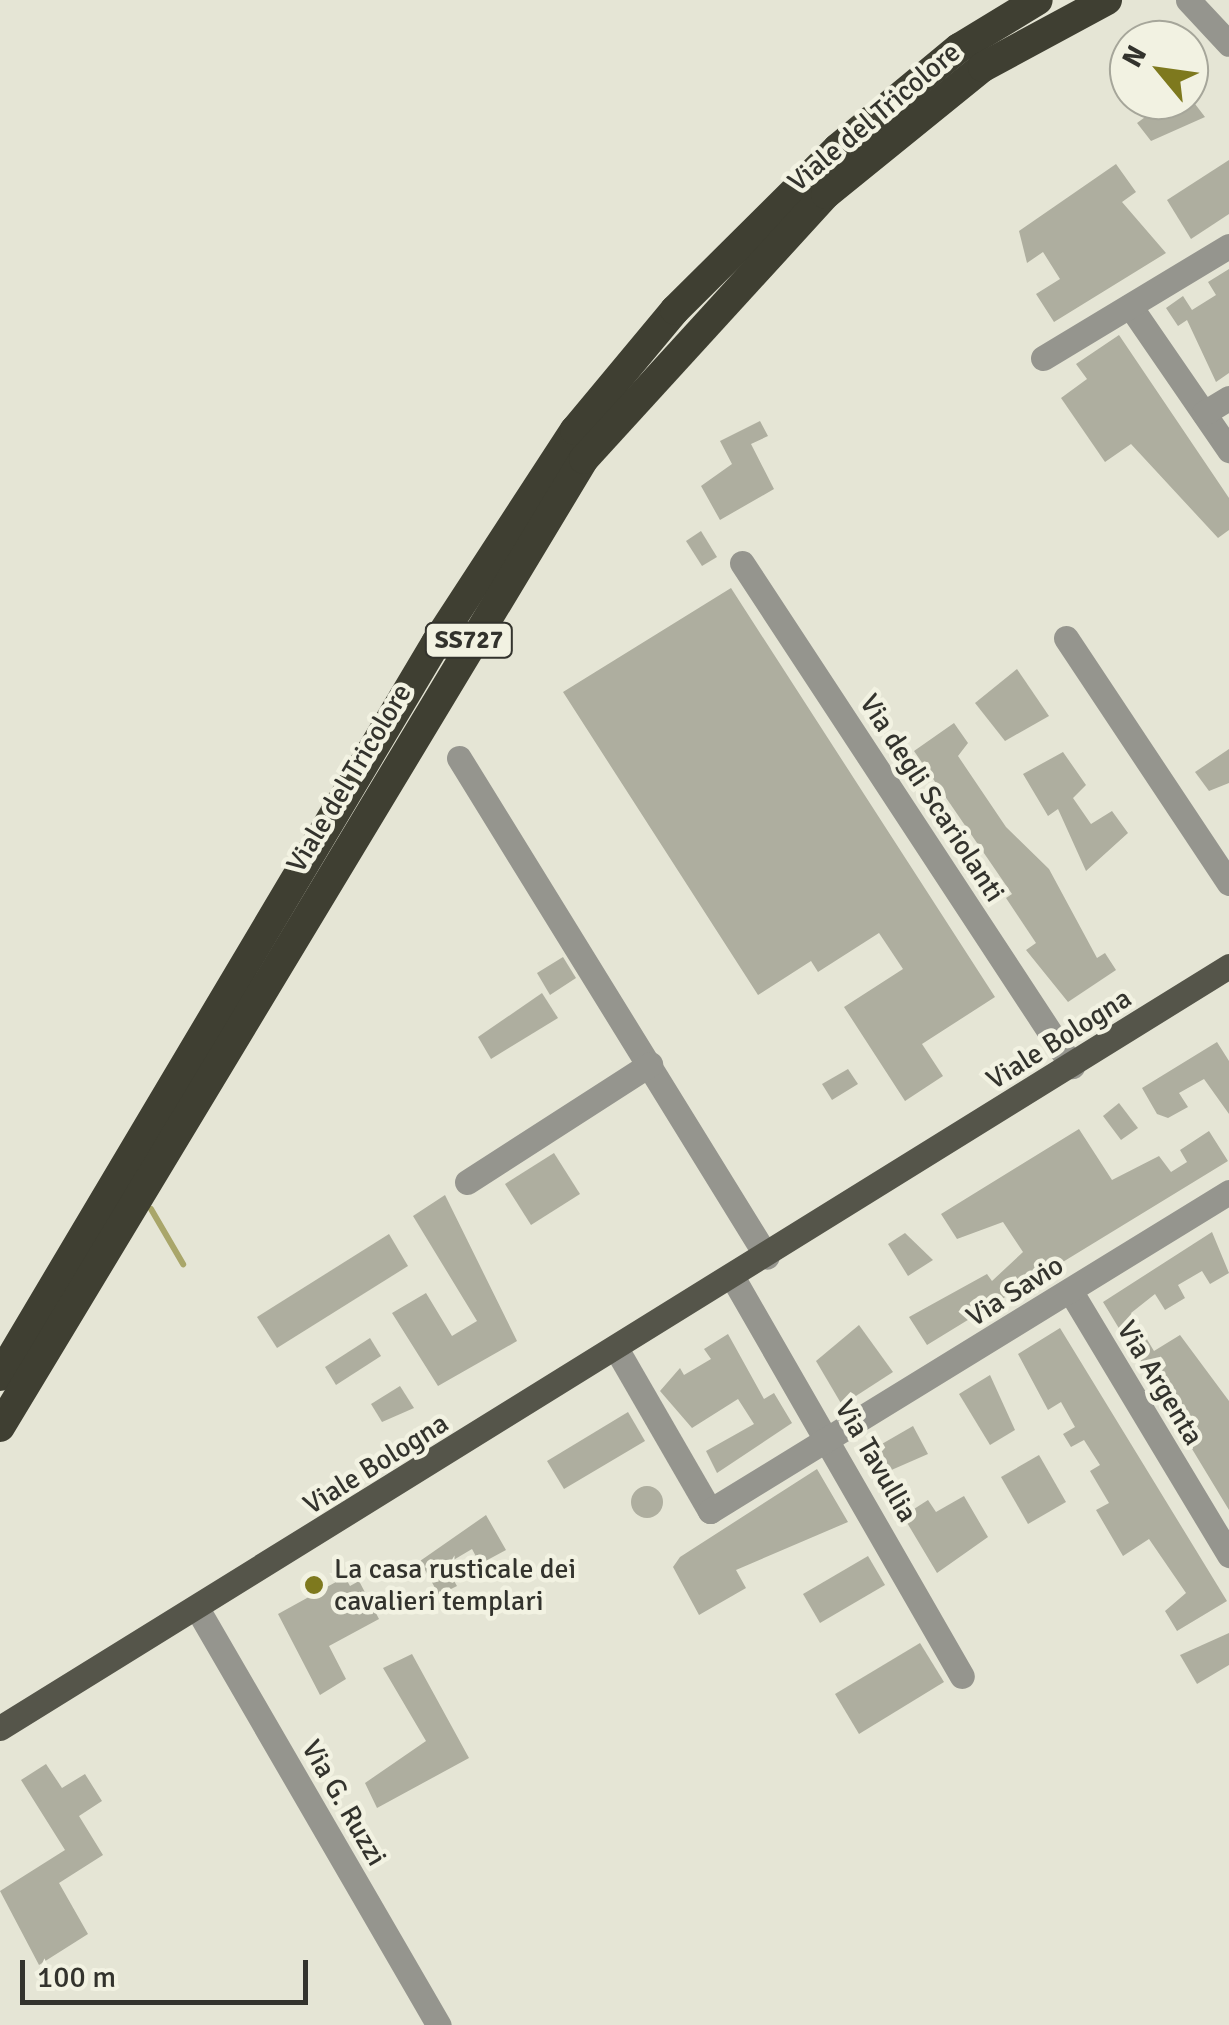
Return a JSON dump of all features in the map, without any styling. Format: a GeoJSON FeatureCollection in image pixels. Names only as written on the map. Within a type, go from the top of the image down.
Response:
{"type":"FeatureCollection","features":[{"type":"Feature","properties":{"kind":"highway","name":"Viale del Tricolore"},"geometry":{"type":"LineString","coordinates":[[0,1376],[436,643],[576,430],[675,310],[838,148],[959,48],[1038,0]]}},
{"type":"Feature","properties":{"kind":"highway","name":"Viale del Tricolore"},"geometry":{"type":"LineString","coordinates":[[0,1427],[584,459],[826,194],[983,67],[1107,0]]}},
{"type":"Feature","properties":{"kind":"main road","name":"Viale Bologna"},"geometry":{"type":"LineString","coordinates":[[5,1724],[198,1610],[618,1350],[1229,966]]}},
{"type":"Feature","properties":{"kind":"street"},"geometry":{"type":"LineString","coordinates":[[1188,0],[1229,44]]}},
{"type":"Feature","properties":{"kind":"street"},"geometry":{"type":"LineString","coordinates":[[1043,358],[1229,246]]}},
{"type":"Feature","properties":{"kind":"street"},"geometry":{"type":"LineString","coordinates":[[1130,306],[1229,450]]}},
{"type":"Feature","properties":{"kind":"street"},"geometry":{"type":"LineString","coordinates":[[1204,413],[1229,398]]}},
{"type":"Feature","properties":{"kind":"street","name":"Via degli Scariolanti"},"geometry":{"type":"LineString","coordinates":[[742,563],[1072,1066]]}},
{"type":"Feature","properties":{"kind":"street"},"geometry":{"type":"LineString","coordinates":[[1066,638],[1229,884]]}},
{"type":"Feature","properties":{"kind":"street"},"geometry":{"type":"LineString","coordinates":[[459,758],[767,1257]]}},
{"type":"Feature","properties":{"kind":"street"},"geometry":{"type":"LineString","coordinates":[[468,1182],[650,1064]]}},
{"type":"Feature","properties":{"kind":"street","name":"Via Savio"},"geometry":{"type":"LineString","coordinates":[[618,1350],[710,1511],[1225,1202]]}},
{"type":"Feature","properties":{"kind":"street","name":"Via Tavullia"},"geometry":{"type":"LineString","coordinates":[[733,1278],[831,1440],[962,1676]]}},
{"type":"Feature","properties":{"kind":"street","name":"Via Argenta"},"geometry":{"type":"LineString","coordinates":[[1071,1292],[1229,1556]]}},
{"type":"Feature","properties":{"kind":"street","name":"Via G. Ruzzi"},"geometry":{"type":"LineString","coordinates":[[198,1610],[439,2025]]}},
{"type":"Feature","properties":{"kind":"building"},"geometry":{"type":"Polygon","coordinates":[[[1141,120],[1198,120],[1151,141],[1137,123],[1141,120]]]}},
{"type":"Feature","properties":{"kind":"building"},"geometry":{"type":"Polygon","coordinates":[[[1229,160],[1229,214],[1191,239],[1167,200],[1229,160]]]}},
{"type":"Feature","properties":{"kind":"building"},"geometry":{"type":"Polygon","coordinates":[[[1116,164],[1136,192],[1122,202],[1166,253],[1054,322],[1036,294],[1060,279],[1043,252],[1027,263],[1019,231],[1116,164]]]}},
{"type":"Feature","properties":{"kind":"building"},"geometry":{"type":"Polygon","coordinates":[[[1229,269],[1229,373],[1216,382],[1187,320],[1178,326],[1166,308],[1183,296],[1192,310],[1216,295],[1208,282],[1229,269]]]}},
{"type":"Feature","properties":{"kind":"building"},"geometry":{"type":"Polygon","coordinates":[[[1119,335],[1229,498],[1229,530],[1218,538],[1131,444],[1105,462],[1061,398],[1087,379],[1076,364],[1119,335]]]}},
{"type":"Feature","properties":{"kind":"building"},"geometry":{"type":"Polygon","coordinates":[[[760,421],[768,436],[751,444],[774,489],[720,520],[701,486],[732,464],[720,441],[760,421]]]}},
{"type":"Feature","properties":{"kind":"building"},"geometry":{"type":"Polygon","coordinates":[[[701,531],[717,557],[702,566],[686,541],[701,531]]]}},
{"type":"Feature","properties":{"kind":"building"},"geometry":{"type":"Polygon","coordinates":[[[731,588],[995,997],[922,1044],[943,1076],[905,1101],[844,1007],[903,969],[879,933],[818,972],[811,961],[758,995],[563,692],[731,588]]]}},
{"type":"Feature","properties":{"kind":"building"},"geometry":{"type":"Polygon","coordinates":[[[1017,669],[1049,716],[1005,741],[975,703],[1017,669]]]}},
{"type":"Feature","properties":{"kind":"building"},"geometry":{"type":"Polygon","coordinates":[[[954,723],[968,743],[958,756],[1006,827],[1049,869],[1097,958],[1105,953],[1116,970],[1068,1002],[1026,950],[1036,943],[1006,898],[1012,894],[914,751],[954,723]]]}},
{"type":"Feature","properties":{"kind":"building"},"geometry":{"type":"Polygon","coordinates":[[[1229,749],[1229,783],[1209,791],[1195,772],[1229,749]]]}},
{"type":"Feature","properties":{"kind":"building"},"geometry":{"type":"Polygon","coordinates":[[[1063,752],[1086,785],[1073,798],[1091,824],[1112,811],[1128,833],[1086,871],[1058,809],[1048,816],[1023,774],[1063,752]]]}},
{"type":"Feature","properties":{"kind":"building"},"geometry":{"type":"Polygon","coordinates":[[[563,957],[576,978],[550,995],[537,973],[563,957]]]}},
{"type":"Feature","properties":{"kind":"building"},"geometry":{"type":"Polygon","coordinates":[[[542,993],[558,1018],[491,1059],[478,1037],[542,993]]]}},
{"type":"Feature","properties":{"kind":"building"},"geometry":{"type":"Polygon","coordinates":[[[1217,1042],[1229,1061],[1229,1114],[1204,1079],[1179,1093],[1188,1107],[1168,1118],[1157,1114],[1142,1088],[1217,1042]]]}},
{"type":"Feature","properties":{"kind":"building"},"geometry":{"type":"Polygon","coordinates":[[[848,1069],[858,1084],[832,1100],[822,1084],[848,1069]]]}},
{"type":"Feature","properties":{"kind":"building"},"geometry":{"type":"Polygon","coordinates":[[[1119,1103],[1138,1128],[1121,1140],[1103,1116],[1119,1103]]]}},
{"type":"Feature","properties":{"kind":"building"},"geometry":{"type":"Polygon","coordinates":[[[1079,1129],[1112,1180],[1159,1156],[1171,1172],[1187,1162],[1180,1150],[1209,1131],[1228,1161],[927,1345],[909,1317],[987,1274],[992,1281],[1023,1252],[1003,1222],[957,1239],[941,1214],[1079,1129]]]}},
{"type":"Feature","properties":{"kind":"building"},"geometry":{"type":"Polygon","coordinates":[[[554,1153],[580,1194],[531,1225],[505,1184],[554,1153]]]}},
{"type":"Feature","properties":{"kind":"building"},"geometry":{"type":"Polygon","coordinates":[[[445,1195],[517,1341],[438,1386],[392,1313],[426,1293],[452,1336],[477,1321],[413,1216],[445,1195]]]}},
{"type":"Feature","properties":{"kind":"building"},"geometry":{"type":"Polygon","coordinates":[[[1212,1232],[1229,1273],[1210,1284],[1202,1271],[1178,1285],[1185,1298],[1165,1310],[1155,1294],[1131,1313],[1154,1351],[1180,1335],[1229,1401],[1229,1510],[1103,1302],[1212,1232]]]}},
{"type":"Feature","properties":{"kind":"building"},"geometry":{"type":"Polygon","coordinates":[[[905,1233],[933,1260],[908,1276],[888,1244],[905,1233]]]}},
{"type":"Feature","properties":{"kind":"building"},"geometry":{"type":"Polygon","coordinates":[[[389,1234],[408,1266],[277,1348],[257,1317],[389,1234]]]}},
{"type":"Feature","properties":{"kind":"building"},"geometry":{"type":"Polygon","coordinates":[[[859,1325],[893,1372],[842,1405],[816,1361],[859,1325]]]}},
{"type":"Feature","properties":{"kind":"building"},"geometry":{"type":"Polygon","coordinates":[[[1060,1328],[1227,1601],[1177,1631],[1165,1611],[1186,1593],[1149,1539],[1123,1556],[1096,1510],[1109,1503],[1090,1471],[1100,1465],[1084,1440],[1071,1447],[1063,1434],[1075,1427],[1061,1402],[1048,1410],[1018,1354],[1060,1328]]]}},
{"type":"Feature","properties":{"kind":"building"},"geometry":{"type":"Polygon","coordinates":[[[728,1334],[764,1399],[774,1393],[792,1423],[717,1473],[706,1451],[754,1424],[738,1399],[692,1428],[660,1391],[680,1368],[684,1375],[711,1359],[704,1349],[728,1334]]]}},
{"type":"Feature","properties":{"kind":"building"},"geometry":{"type":"Polygon","coordinates":[[[370,1338],[381,1356],[336,1385],[325,1367],[370,1338]]]}},
{"type":"Feature","properties":{"kind":"building"},"geometry":{"type":"Polygon","coordinates":[[[990,1375],[1015,1430],[990,1445],[959,1394],[990,1375]]]}},
{"type":"Feature","properties":{"kind":"building"},"geometry":{"type":"Polygon","coordinates":[[[400,1386],[414,1408],[382,1422],[371,1404],[400,1386]]]}},
{"type":"Feature","properties":{"kind":"building"},"geometry":{"type":"Polygon","coordinates":[[[628,1412],[645,1441],[564,1489],[547,1461],[628,1412]]]}},
{"type":"Feature","properties":{"kind":"building"},"geometry":{"type":"Polygon","coordinates":[[[913,1426],[928,1454],[880,1475],[868,1452],[913,1426]]]}},
{"type":"Feature","properties":{"kind":"building"},"geometry":{"type":"Polygon","coordinates":[[[1039,1455],[1066,1502],[1028,1524],[1001,1477],[1039,1455]]]}},
{"type":"Feature","properties":{"kind":"building"},"geometry":{"type":"Polygon","coordinates":[[[817,1469],[848,1522],[736,1570],[746,1588],[699,1615],[673,1567],[680,1557],[817,1469]]]}},
{"type":"Feature","properties":{"kind":"building"},"geometry":{"type":"Polygon","coordinates":[[[647,1486],[658,1491],[663,1502],[658,1513],[647,1518],[636,1513],[631,1502],[636,1491],[647,1486]]]}},
{"type":"Feature","properties":{"kind":"building"},"geometry":{"type":"Polygon","coordinates":[[[964,1496],[988,1537],[937,1573],[903,1516],[928,1500],[936,1512],[964,1496]]]}},
{"type":"Feature","properties":{"kind":"building"},"geometry":{"type":"Polygon","coordinates":[[[486,1515],[506,1550],[480,1564],[472,1549],[445,1565],[457,1586],[439,1595],[420,1561],[486,1515]]]}},
{"type":"Feature","properties":{"kind":"building"},"geometry":{"type":"Polygon","coordinates":[[[868,1556],[885,1585],[820,1623],[803,1594],[868,1556]]]}},
{"type":"Feature","properties":{"kind":"building"},"geometry":{"type":"Polygon","coordinates":[[[345,1577],[350,1586],[359,1581],[379,1619],[329,1646],[346,1679],[320,1695],[278,1614],[345,1577]]]}},
{"type":"Feature","properties":{"kind":"building"},"geometry":{"type":"Polygon","coordinates":[[[1229,1633],[1229,1665],[1197,1684],[1180,1655],[1229,1633]]]}},
{"type":"Feature","properties":{"kind":"building"},"geometry":{"type":"Polygon","coordinates":[[[920,1643],[944,1682],[859,1734],[835,1694],[920,1643]]]}},
{"type":"Feature","properties":{"kind":"building"},"geometry":{"type":"Polygon","coordinates":[[[412,1654],[469,1758],[377,1808],[365,1783],[426,1741],[383,1668],[412,1654]]]}},
{"type":"Feature","properties":{"kind":"building"},"geometry":{"type":"Polygon","coordinates":[[[46,1764],[62,1788],[85,1774],[102,1801],[79,1816],[103,1855],[59,1883],[88,1934],[39,1965],[0,1891],[65,1850],[21,1780],[46,1764]]]}},
{"type":"Feature","properties":{"kind":"waterway"},"geometry":{"type":"LineString","coordinates":[[151,1209],[183,1264]]}},
{"type":"Feature","properties":{"kind":"place","name":"La casa rusticale dei cavalieri templari"},"geometry":{"type":"Point","coordinates":[314,1585]}}]}
